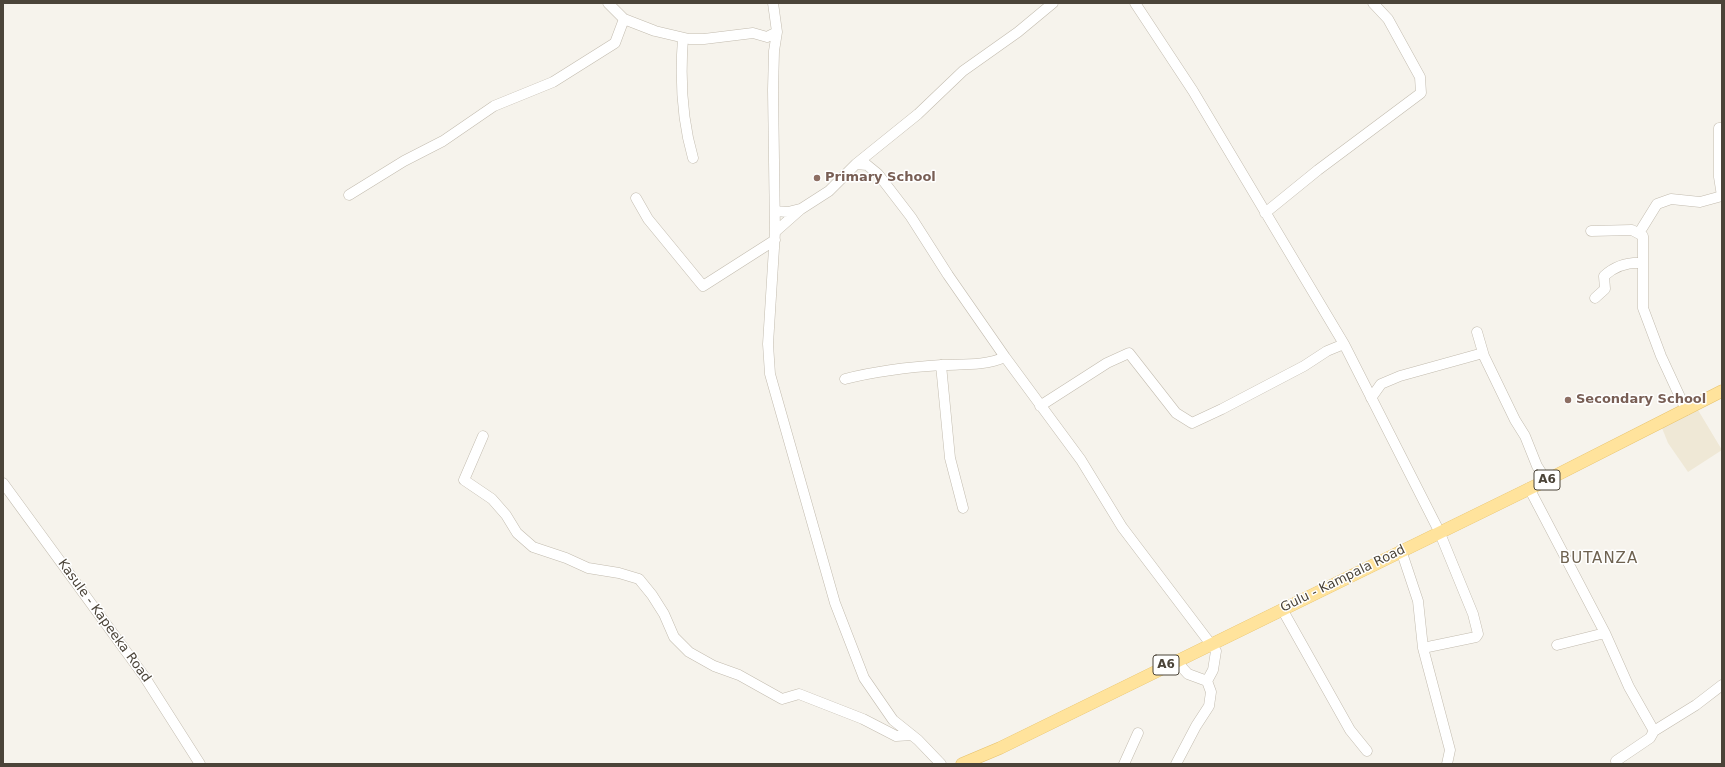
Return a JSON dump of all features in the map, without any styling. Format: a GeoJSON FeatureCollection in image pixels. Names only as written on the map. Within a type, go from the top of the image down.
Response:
{"type":"FeatureCollection","features":[{"type":"Feature","properties":{"kind":"main road","name":"Gulu - Kampala Road"},"geometry":{"type":"LineString","coordinates":[[962,764],[1000,748],[1686,410],[1720,395]]}},
{"type":"Feature","properties":{"kind":"street"},"geometry":{"type":"LineString","coordinates":[[608,3],[624,19],[655,31],[683,38],[704,39],[752,33],[767,37],[777,32]]}},
{"type":"Feature","properties":{"kind":"street"},"geometry":{"type":"LineString","coordinates":[[773,3],[777,32],[774,51],[775,236],[768,344],[770,374],[835,603],[864,678],[893,720],[932,753],[941,764]]}},
{"type":"Feature","properties":{"kind":"street"},"geometry":{"type":"LineString","coordinates":[[636,198],[648,219],[703,286],[775,236],[801,209],[829,192],[856,164],[918,114],[963,71],[1018,32],[1053,3]]}},
{"type":"Feature","properties":{"kind":"street"},"geometry":{"type":"LineString","coordinates":[[1135,3],[1193,91],[1344,344],[1439,532],[1473,614],[1478,634],[1476,637],[1423,648]]}},
{"type":"Feature","properties":{"kind":"street"},"geometry":{"type":"LineString","coordinates":[[1265,213],[1318,170],[1421,93],[1420,77],[1388,19],[1373,3]]}},
{"type":"Feature","properties":{"kind":"street"},"geometry":{"type":"LineString","coordinates":[[349,195],[404,161],[443,141],[494,106],[554,82],[615,43],[624,19]]}},
{"type":"Feature","properties":{"kind":"street"},"geometry":{"type":"LineString","coordinates":[[767,37],[774,51]]}},
{"type":"Feature","properties":{"kind":"street"},"geometry":{"type":"LineString","coordinates":[[683,38],[680,70],[686,124],[693,158]]}},
{"type":"Feature","properties":{"kind":"street"},"geometry":{"type":"LineString","coordinates":[[1639,233],[1657,204],[1671,199],[1700,202],[1722,196],[1719,176],[1719,128],[1722,128]]}},
{"type":"Feature","properties":{"kind":"street"},"geometry":{"type":"LineString","coordinates":[[856,164],[868,165],[878,174],[911,217],[948,275],[1005,357],[1081,460],[1122,527],[1216,651],[1213,670],[1207,681],[1211,692],[1209,706],[1196,726],[1176,764]]}},
{"type":"Feature","properties":{"kind":"street"},"geometry":{"type":"LineString","coordinates":[[775,212],[788,212],[801,209]]}},
{"type":"Feature","properties":{"kind":"street"},"geometry":{"type":"LineString","coordinates":[[1591,231],[1620,230],[1639,233],[1643,236],[1643,308],[1661,356],[1686,410]]}},
{"type":"Feature","properties":{"kind":"street"},"geometry":{"type":"LineString","coordinates":[[1595,298],[1606,289],[1604,276],[1610,270],[1615,267],[1634,263],[1643,263]]}},
{"type":"Feature","properties":{"kind":"street"},"geometry":{"type":"LineString","coordinates":[[1477,332],[1483,353],[1515,420],[1525,436],[1537,466],[1546,480]]}},
{"type":"Feature","properties":{"kind":"street"},"geometry":{"type":"LineString","coordinates":[[1040,406],[1101,367],[1129,353],[1176,413],[1192,423],[1304,366],[1327,351],[1344,344]]}},
{"type":"Feature","properties":{"kind":"street"},"geometry":{"type":"LineString","coordinates":[[1371,398],[1382,384],[1400,376],[1483,353]]}},
{"type":"Feature","properties":{"kind":"street"},"geometry":{"type":"LineString","coordinates":[[845,379],[874,372],[941,365],[971,365],[996,361],[1005,357]]}},
{"type":"Feature","properties":{"kind":"street"},"geometry":{"type":"LineString","coordinates":[[941,365],[950,458],[963,508]]}},
{"type":"Feature","properties":{"kind":"street"},"geometry":{"type":"LineString","coordinates":[[483,436],[464,480],[492,499],[506,515],[517,533],[533,547],[566,558],[588,568],[619,573],[639,579],[652,595],[664,614],[674,637],[689,652],[714,666],[739,675],[782,699],[800,694],[863,719],[896,736],[912,735]]}},
{"type":"Feature","properties":{"kind":"street","name":"Kasule - Kapeeka Road"},"geometry":{"type":"LineString","coordinates":[[3,483],[144,676],[200,764]]}},
{"type":"Feature","properties":{"kind":"street"},"geometry":{"type":"LineString","coordinates":[[1529,488],[1605,633],[1629,687],[1654,731]]}},
{"type":"Feature","properties":{"kind":"street"},"geometry":{"type":"LineString","coordinates":[[1401,550],[1418,601],[1423,648],[1450,750],[1447,764]]}},
{"type":"Feature","properties":{"kind":"street"},"geometry":{"type":"LineString","coordinates":[[1282,609],[1350,730],[1367,751]]}},
{"type":"Feature","properties":{"kind":"street"},"geometry":{"type":"LineString","coordinates":[[1557,645],[1605,633]]}},
{"type":"Feature","properties":{"kind":"street"},"geometry":{"type":"LineString","coordinates":[[1176,661],[1188,674],[1207,681]]}},
{"type":"Feature","properties":{"kind":"street"},"geometry":{"type":"LineString","coordinates":[[1617,764],[1616,761],[1650,738],[1654,731],[1696,705],[1722,685]]}},
{"type":"Feature","properties":{"kind":"street"},"geometry":{"type":"LineString","coordinates":[[1124,764],[1138,733]]}},
{"type":"Feature","properties":{"kind":"shaded area"},"geometry":{"type":"Polygon","coordinates":[[[1698,410],[1722,450],[1688,472],[1668,443],[1662,428],[1698,410]]]}},
{"type":"Feature","properties":{"kind":"place","name":"Primary School"},"geometry":{"type":"Point","coordinates":[817,178]}},
{"type":"Feature","properties":{"kind":"place","name":"Secondary School"},"geometry":{"type":"Point","coordinates":[1568,400]}},
{"type":"Feature","properties":{"kind":"district","name":"BUTANZA"},"geometry":{"type":"Point","coordinates":[1599,559]}}]}
